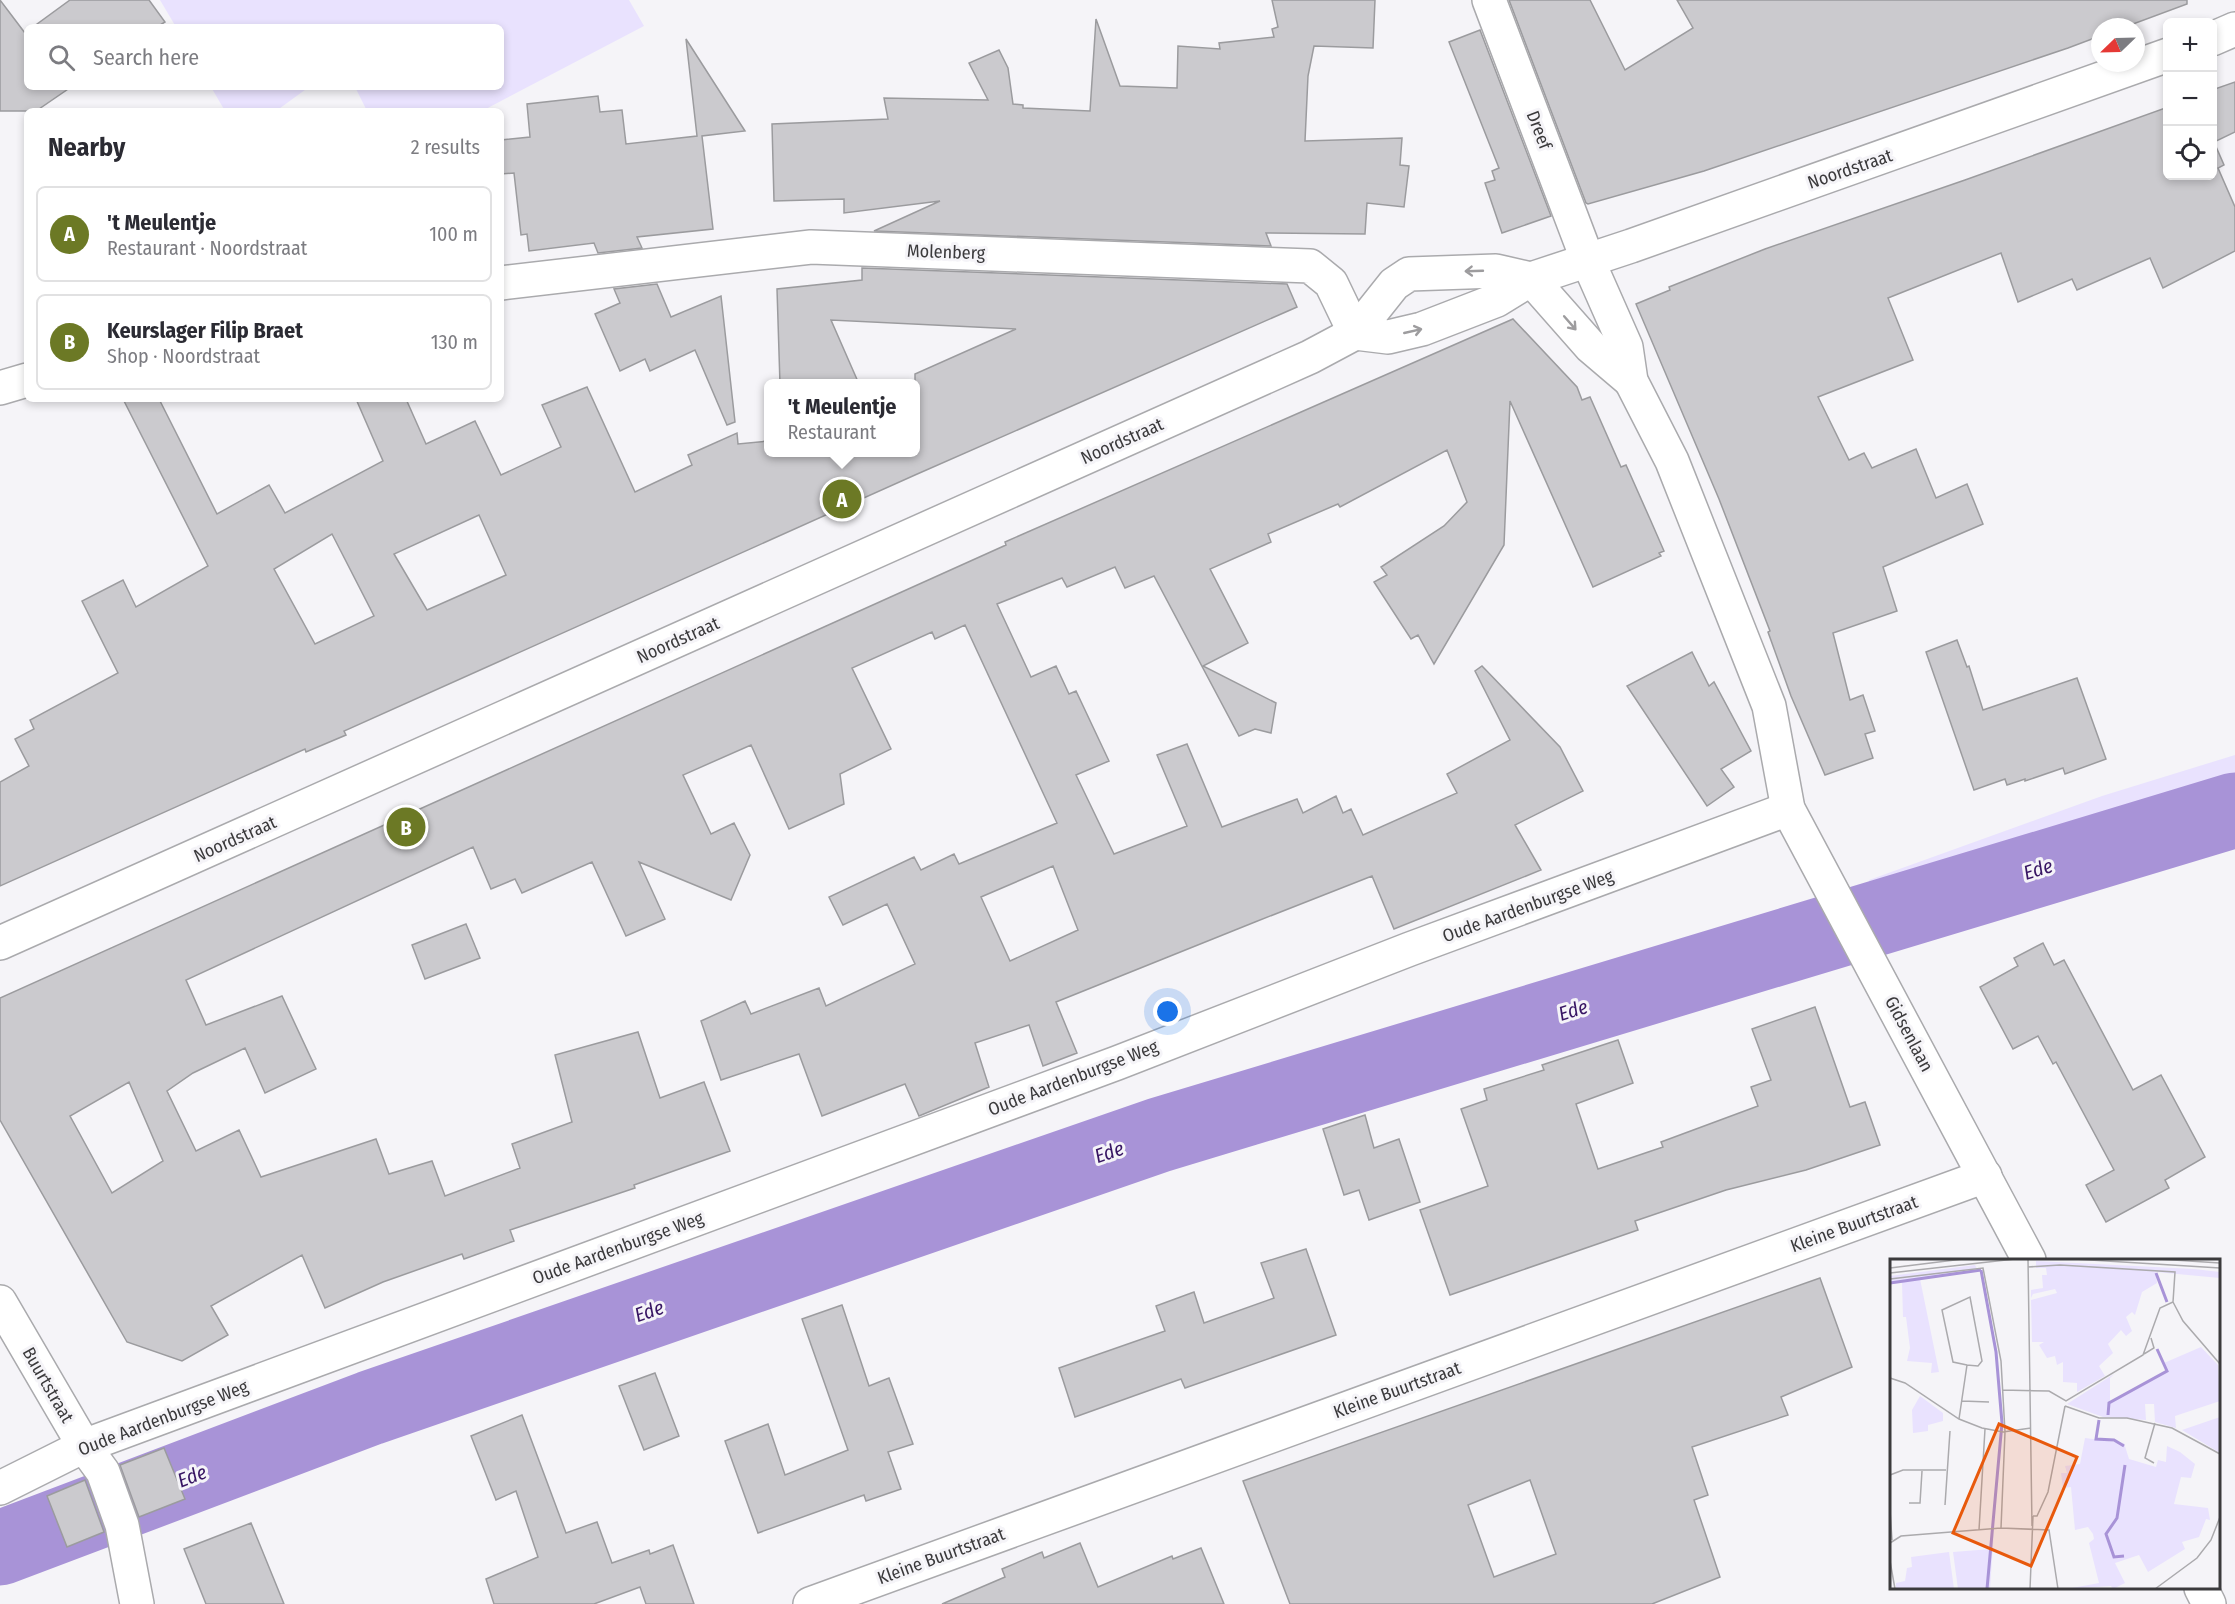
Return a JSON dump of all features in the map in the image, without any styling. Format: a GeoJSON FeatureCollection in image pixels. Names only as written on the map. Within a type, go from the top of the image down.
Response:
{"type":"FeatureCollection","features":[{"type":"Feature","properties":{"kind":"street","name":"Dreef"},"geometry":{"type":"LineString","coordinates":[[1489,0],[1588,261]]}},
{"type":"Feature","properties":{"kind":"street"},"geometry":{"type":"LineString","coordinates":[[2217,37],[2235,29]]}},
{"type":"Feature","properties":{"kind":"street","name":"Noordstraat"},"geometry":{"type":"LineString","coordinates":[[1355,333],[1388,337],[1422,329],[1497,300],[1531,279],[1588,261],[2163,57]]}},
{"type":"Feature","properties":{"kind":"street","name":"Molenberg"},"geometry":{"type":"LineString","coordinates":[[504,283],[811,247],[1310,266],[1331,283],[1355,333]]}},
{"type":"Feature","properties":{"kind":"street"},"geometry":{"type":"LineString","coordinates":[[1588,261],[1626,347],[1631,381],[1671,461],[1769,706],[1788,809]]}},
{"type":"Feature","properties":{"kind":"street","name":"Noordstraat"},"geometry":{"type":"LineString","coordinates":[[0,943],[1310,357],[1355,333],[1394,284],[1409,274],[1496,271],[1531,279]]}},
{"type":"Feature","properties":{"kind":"street"},"geometry":{"type":"LineString","coordinates":[[1531,279],[1591,347],[1631,381]]}},
{"type":"Feature","properties":{"kind":"street"},"geometry":{"type":"LineString","coordinates":[[0,388],[24,381]]}},
{"type":"Feature","properties":{"kind":"street","name":"Gidsenlaan"},"geometry":{"type":"LineString","coordinates":[[1788,809],[2028,1259]]}},
{"type":"Feature","properties":{"kind":"street","name":"Oude Aardenburgse Weg"},"geometry":{"type":"LineString","coordinates":[[0,1488],[84,1446],[1117,1063],[1410,949],[1788,809]]}},
{"type":"Feature","properties":{"kind":"street","name":"Kleine Buurtstraat"},"geometry":{"type":"LineString","coordinates":[[810,1604],[1985,1176]]}},
{"type":"Feature","properties":{"kind":"street","name":"Buurtstraat"},"geometry":{"type":"LineString","coordinates":[[0,1302],[84,1446],[103,1472],[122,1524],[137,1604]]}},
{"type":"Feature","properties":{"kind":"street"},"geometry":{"type":"LineString","coordinates":[[2202,1589],[2209,1604]]}},
{"type":"Feature","properties":{"kind":"shaded area"},"geometry":{"type":"Polygon","coordinates":[[[160,0],[629,0],[644,26],[488,108],[366,108],[356,90],[504,90],[504,24],[174,24],[160,0]]]}},
{"type":"Feature","properties":{"kind":"shaded area"},"geometry":{"type":"Polygon","coordinates":[[[213,90],[305,90],[280,108],[223,108],[213,90]]]}},
{"type":"Feature","properties":{"kind":"shaded area"},"geometry":{"type":"Polygon","coordinates":[[[2235,755],[2235,833],[2233,830],[1882,919],[1869,880],[2102,796],[2235,755]]]}},
{"type":"Feature","properties":{"kind":"building"},"geometry":{"type":"Polygon","coordinates":[[[0,0],[24,32],[24,90],[67,90],[40,108],[0,111],[0,0]]]}},
{"type":"Feature","properties":{"kind":"building"},"geometry":{"type":"Polygon","coordinates":[[[70,0],[149,0],[165,22],[162,24],[37,24],[70,0]]]}},
{"type":"Feature","properties":{"kind":"building"},"geometry":{"type":"Polygon","coordinates":[[[1272,0],[1375,0],[1373,48],[1314,46],[1308,76],[1305,141],[1402,138],[1400,165],[1409,166],[1404,207],[1367,203],[1365,234],[1266,233],[1271,246],[874,231],[940,201],[844,213],[844,199],[774,201],[772,124],[888,119],[884,98],[988,100],[969,63],[999,50],[1008,68],[1013,104],[1023,105],[1023,108],[1090,111],[1096,19],[1120,86],[1177,88],[1178,46],[1220,49],[1219,43],[1274,37],[1272,29],[1278,27],[1272,0]]]}},
{"type":"Feature","properties":{"kind":"building"},"geometry":{"type":"Polygon","coordinates":[[[1509,0],[1590,0],[1625,70],[1693,28],[1677,0],[2187,0],[2187,4],[2145,20],[2091,18],[2091,39],[2068,48],[1704,171],[1586,203],[1509,0]]]}},
{"type":"Feature","properties":{"kind":"building"},"geometry":{"type":"Polygon","coordinates":[[[1480,30],[1551,216],[1502,233],[1485,183],[1495,180],[1492,171],[1499,168],[1449,42],[1480,30]]]}},
{"type":"Feature","properties":{"kind":"building"},"geometry":{"type":"Polygon","coordinates":[[[686,39],[745,131],[702,136],[713,229],[637,237],[642,248],[598,253],[594,243],[529,251],[527,234],[521,235],[514,173],[504,174],[504,140],[530,137],[527,104],[598,96],[600,112],[622,110],[626,144],[697,136],[686,39]]]}},
{"type":"Feature","properties":{"kind":"building"},"geometry":{"type":"Polygon","coordinates":[[[2235,82],[2235,132],[2217,141],[2217,126],[2217,88],[2235,82]]]}},
{"type":"Feature","properties":{"kind":"building"},"geometry":{"type":"Polygon","coordinates":[[[2163,109],[2163,180],[2217,180],[2217,149],[2224,165],[2218,168],[2235,207],[2235,251],[2163,288],[2150,258],[2077,290],[2072,279],[2018,302],[2001,253],[1888,298],[1913,360],[1818,397],[1849,460],[1864,453],[1872,468],[1916,449],[1936,498],[1967,484],[1983,524],[1883,567],[1897,611],[1833,633],[1850,700],[1863,695],[1875,731],[1865,734],[1873,758],[1825,775],[1791,696],[1768,632],[1770,631],[1719,499],[1636,304],[1670,290],[1669,287],[1765,249],[2163,109]]]}},
{"type":"Feature","properties":{"kind":"building"},"geometry":{"type":"Polygon","coordinates":[[[862,268],[1287,284],[1297,307],[344,731],[346,735],[306,752],[305,749],[0,886],[0,782],[29,766],[15,739],[34,729],[30,720],[118,673],[82,601],[123,580],[136,607],[208,566],[125,402],[161,402],[217,514],[269,485],[285,513],[383,461],[357,402],[407,402],[426,444],[475,421],[501,475],[561,447],[542,405],[587,387],[635,492],[692,465],[688,455],[737,433],[738,444],[764,441],[764,457],[920,457],[920,379],[915,379],[915,374],[1016,329],[831,320],[857,379],[780,379],[777,289],[862,280],[862,268]],[[479,515],[394,554],[427,610],[506,575],[479,515]],[[332,534],[274,569],[315,644],[374,616],[332,534]]]}},
{"type":"Feature","properties":{"kind":"building"},"geometry":{"type":"Polygon","coordinates":[[[657,284],[671,317],[721,296],[735,422],[727,425],[695,350],[650,371],[645,359],[620,371],[595,314],[620,303],[614,289],[657,284]]]}},
{"type":"Feature","properties":{"kind":"building"},"geometry":{"type":"Polygon","coordinates":[[[1513,319],[1577,387],[1582,400],[1590,397],[1621,467],[1626,465],[1664,551],[1659,553],[1661,556],[1593,587],[1510,401],[1504,545],[1434,664],[1418,635],[1411,639],[1374,582],[1387,575],[1381,567],[1444,526],[1467,502],[1447,450],[1340,507],[1338,504],[1268,534],[1271,542],[1210,569],[1248,643],[1203,666],[1276,703],[1271,733],[1255,729],[1239,736],[1154,576],[1125,588],[1115,567],[1067,587],[1062,578],[997,604],[1031,677],[1056,666],[1069,694],[1076,691],[1109,761],[1076,775],[1114,854],[1187,826],[1157,755],[1187,744],[1222,827],[1297,799],[1303,813],[1336,796],[1343,813],[1351,809],[1363,835],[1457,793],[1447,774],[1510,740],[1475,671],[1482,666],[1560,747],[1583,791],[1515,825],[1541,870],[1394,929],[1372,876],[1255,922],[1056,1002],[1077,1053],[1043,1066],[1029,1025],[975,1043],[989,1087],[919,1116],[905,1084],[822,1116],[799,1054],[721,1080],[701,1021],[745,1001],[751,1014],[819,988],[826,1006],[915,964],[887,904],[843,925],[829,897],[914,857],[921,870],[954,854],[959,864],[1057,823],[965,625],[935,639],[932,632],[852,668],[891,749],[840,774],[844,804],[789,829],[751,745],[683,775],[711,834],[734,823],[750,855],[731,900],[639,862],[665,919],[626,936],[592,862],[522,893],[515,879],[491,889],[473,847],[186,980],[206,1025],[282,996],[316,1069],[265,1093],[245,1048],[193,1073],[167,1091],[196,1151],[239,1130],[261,1177],[376,1139],[389,1174],[432,1161],[445,1196],[520,1168],[512,1144],[572,1122],[555,1055],[638,1032],[660,1098],[704,1082],[730,1151],[634,1185],[635,1188],[510,1230],[514,1241],[464,1259],[462,1254],[383,1282],[325,1308],[302,1255],[211,1306],[228,1335],[182,1361],[127,1342],[0,1120],[0,998],[1006,545],[1005,542],[1513,319]],[[1053,866],[981,897],[1010,961],[1078,930],[1053,866]],[[129,1082],[70,1116],[112,1193],[163,1161],[129,1082]]]}},
{"type":"Feature","properties":{"kind":"building"},"geometry":{"type":"Polygon","coordinates":[[[1957,640],[1967,667],[1969,666],[1983,710],[2077,678],[2106,759],[2065,774],[2063,768],[2025,781],[2025,779],[2007,785],[2005,779],[1974,790],[1926,652],[1957,640]]]}},
{"type":"Feature","properties":{"kind":"building"},"geometry":{"type":"Polygon","coordinates":[[[1692,652],[1709,686],[1714,682],[1751,751],[1721,769],[1734,787],[1707,806],[1627,686],[1692,652]]]}},
{"type":"Feature","properties":{"kind":"building"},"geometry":{"type":"Polygon","coordinates":[[[466,924],[480,958],[425,979],[412,945],[466,924]]]}},
{"type":"Feature","properties":{"kind":"building"},"geometry":{"type":"Polygon","coordinates":[[[2043,943],[2054,965],[2064,960],[2133,1090],[2161,1075],[2205,1157],[2165,1180],[2169,1188],[2106,1222],[2086,1185],[2114,1170],[2056,1062],[2053,1064],[2038,1036],[2013,1049],[1980,987],[2018,966],[2014,958],[2043,943]]]}},
{"type":"Feature","properties":{"kind":"building"},"geometry":{"type":"Polygon","coordinates":[[[1815,1007],[1850,1107],[1865,1102],[1880,1145],[1806,1170],[1726,1190],[1635,1221],[1638,1230],[1450,1295],[1420,1210],[1488,1186],[1461,1109],[1487,1100],[1484,1089],[1544,1070],[1542,1065],[1618,1040],[1633,1083],[1576,1104],[1598,1169],[1663,1147],[1661,1142],[1758,1106],[1751,1087],[1771,1080],[1752,1029],[1815,1007]]]}},
{"type":"Feature","properties":{"kind":"building"},"geometry":{"type":"Polygon","coordinates":[[[1365,1115],[1374,1148],[1399,1139],[1420,1202],[1369,1220],[1359,1190],[1344,1195],[1323,1129],[1365,1115]]]}},
{"type":"Feature","properties":{"kind":"building"},"geometry":{"type":"Polygon","coordinates":[[[1306,1249],[1336,1335],[1185,1388],[1181,1379],[1075,1417],[1059,1368],[1165,1331],[1156,1306],[1194,1292],[1204,1323],[1274,1298],[1261,1263],[1306,1249]]]}},
{"type":"Feature","properties":{"kind":"building"},"geometry":{"type":"Polygon","coordinates":[[[1820,1278],[1852,1367],[1781,1397],[1788,1415],[1692,1447],[1708,1495],[1694,1500],[1720,1577],[1652,1604],[1290,1604],[1243,1481],[1820,1278]],[[1530,1480],[1468,1505],[1494,1577],[1556,1554],[1530,1480]]]}},
{"type":"Feature","properties":{"kind":"building"},"geometry":{"type":"Polygon","coordinates":[[[842,1305],[869,1386],[889,1378],[913,1444],[888,1452],[901,1489],[866,1501],[864,1495],[758,1533],[725,1441],[768,1424],[785,1475],[848,1450],[802,1319],[842,1305]]]}},
{"type":"Feature","properties":{"kind":"building"},"geometry":{"type":"Polygon","coordinates":[[[655,1373],[679,1436],[644,1450],[619,1386],[655,1373]]]}},
{"type":"Feature","properties":{"kind":"building"},"geometry":{"type":"Polygon","coordinates":[[[522,1415],[566,1533],[597,1522],[612,1563],[649,1550],[650,1554],[673,1545],[694,1604],[646,1604],[640,1587],[594,1604],[494,1604],[486,1579],[538,1557],[516,1491],[496,1500],[471,1436],[522,1415]]]}},
{"type":"Feature","properties":{"kind":"building"},"geometry":{"type":"Polygon","coordinates":[[[164,1448],[185,1499],[139,1517],[120,1465],[164,1448]]]}},
{"type":"Feature","properties":{"kind":"building"},"geometry":{"type":"Polygon","coordinates":[[[85,1480],[104,1532],[67,1547],[47,1496],[85,1480]]]}},
{"type":"Feature","properties":{"kind":"building"},"geometry":{"type":"Polygon","coordinates":[[[251,1523],[284,1604],[206,1604],[184,1549],[251,1523]]]}},
{"type":"Feature","properties":{"kind":"building"},"geometry":{"type":"Polygon","coordinates":[[[1080,1543],[1098,1587],[1172,1556],[1173,1559],[1201,1548],[1224,1604],[942,1604],[1005,1577],[1002,1569],[1042,1552],[1044,1558],[1080,1543]]]}},
{"type":"Feature","properties":{"kind":"waterway","name":"Ede"},"geometry":{"type":"LineString","coordinates":[[0,1548],[370,1408],[1159,1135],[2235,810]]}},
{"type":"Feature","properties":{"kind":"place","name":"'t Meulentje"},"geometry":{"type":"Point","coordinates":[842,499]}},
{"type":"Feature","properties":{"kind":"place","name":"Keurslager Filip Braet"},"geometry":{"type":"Point","coordinates":[406,827]}}]}
